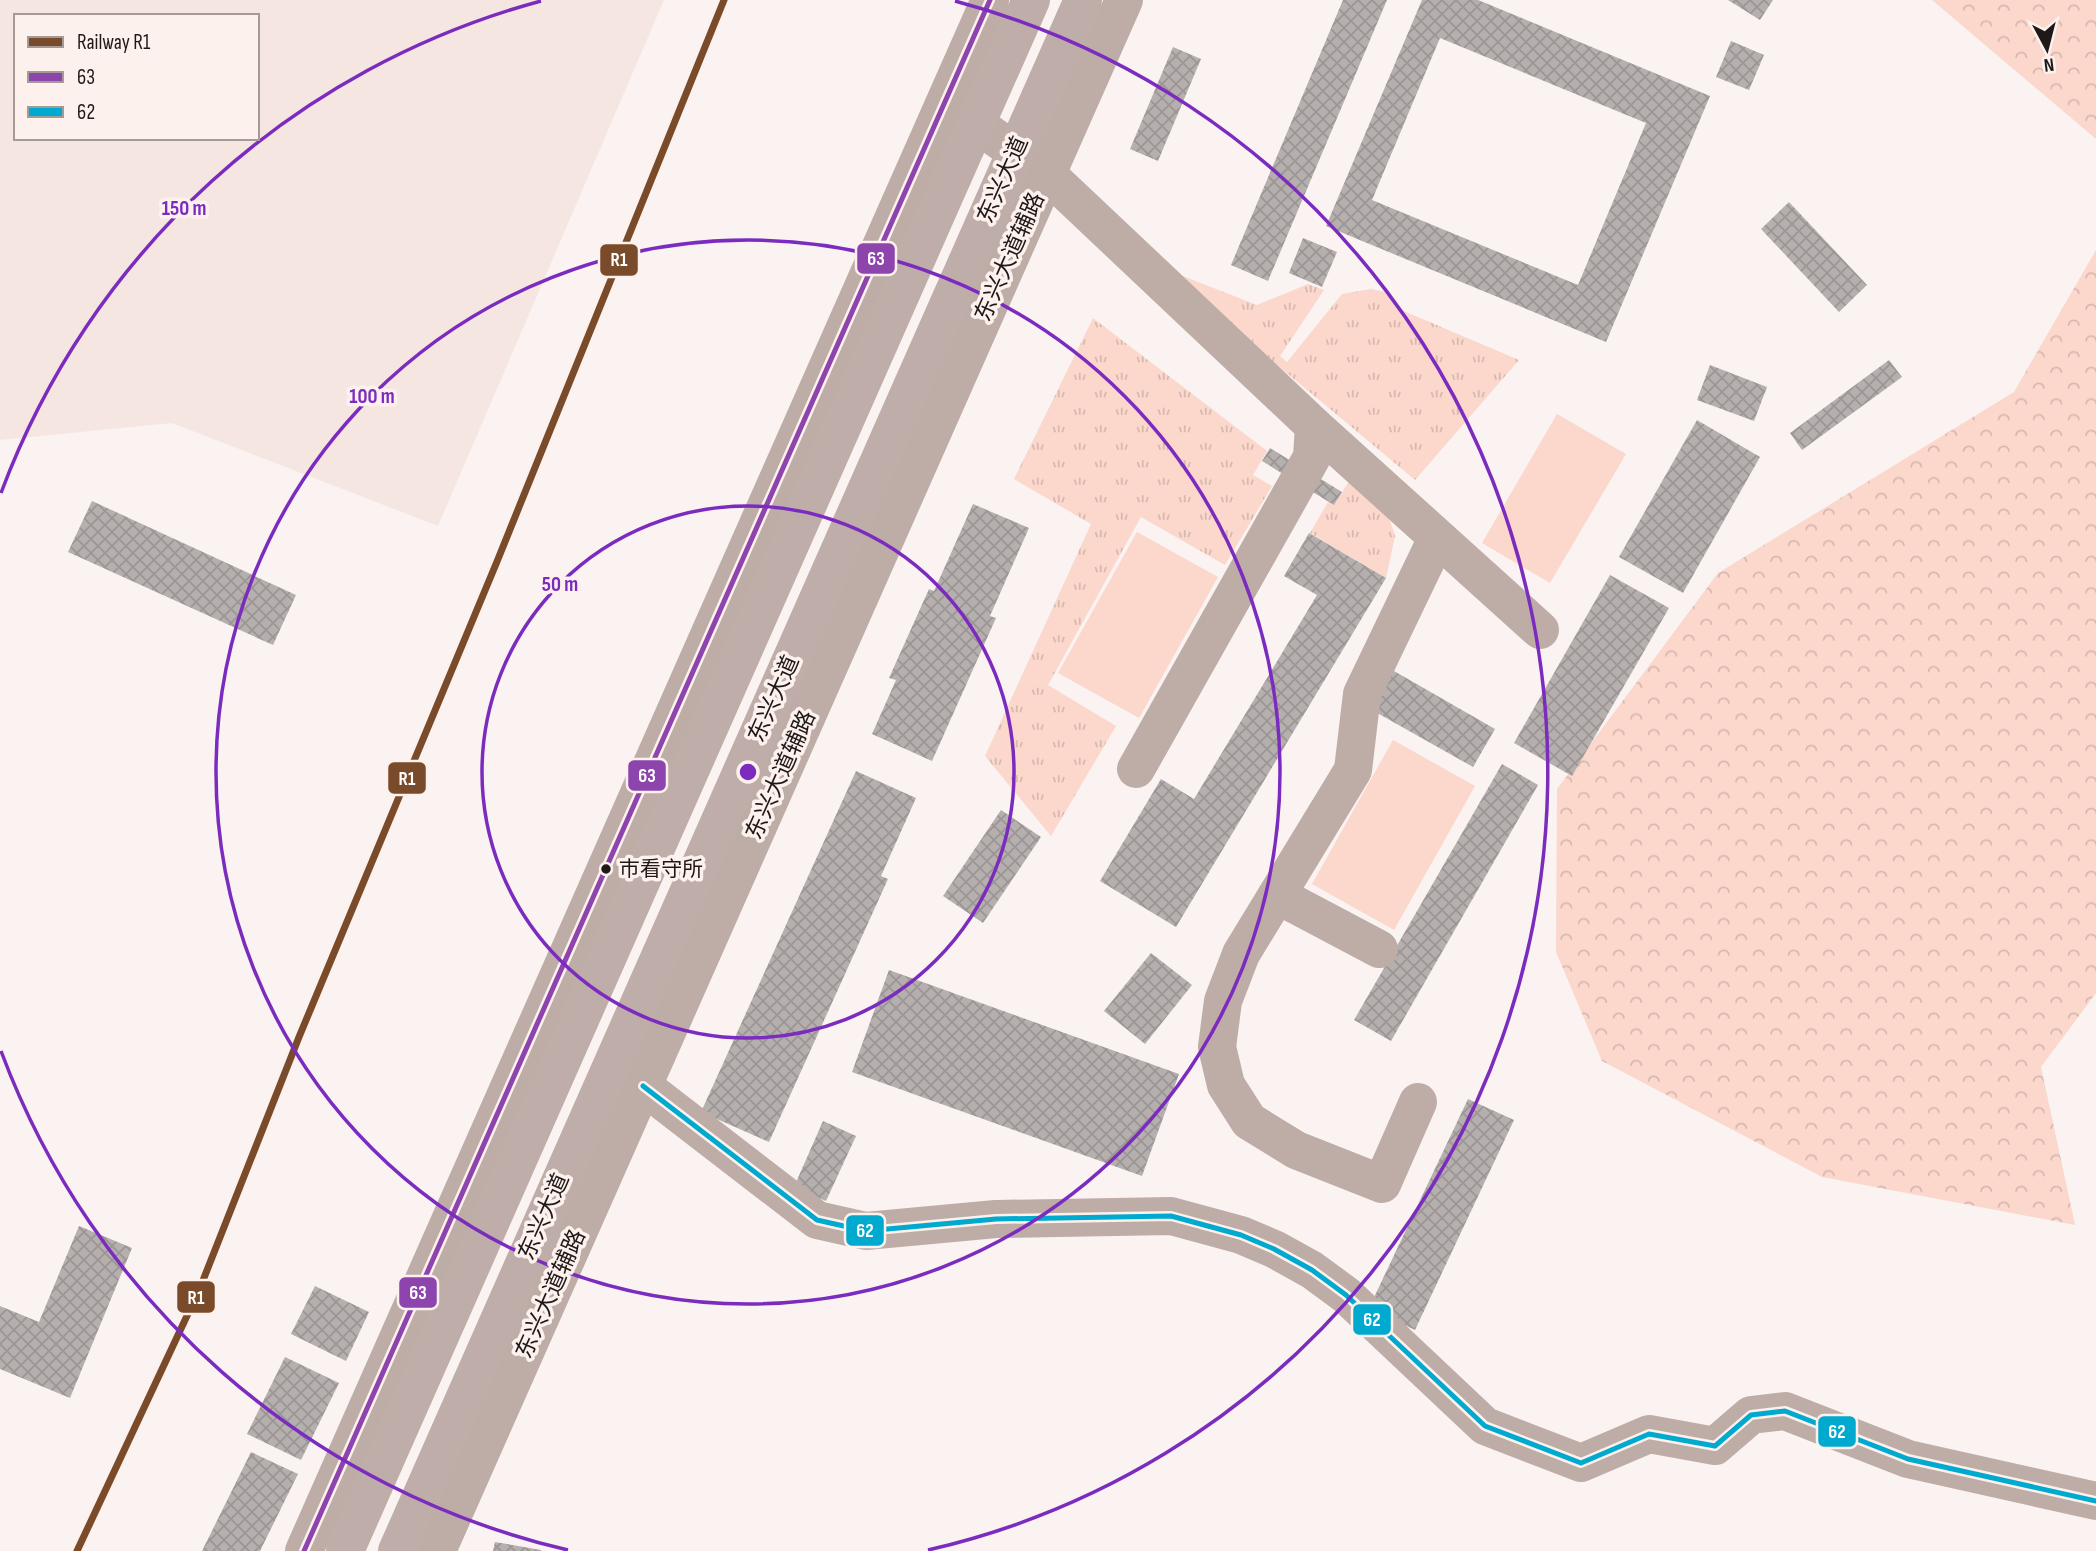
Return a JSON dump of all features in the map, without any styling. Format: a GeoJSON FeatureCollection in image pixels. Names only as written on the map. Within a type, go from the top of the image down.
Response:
{"type":"FeatureCollection","features":[{"type":"Feature","properties":{"kind":"main road","name":"东兴大道"},"geometry":{"type":"LineString","coordinates":[[345,1551],[1031,0]]}},
{"type":"Feature","properties":{"kind":"main road","name":"东兴大道"},"geometry":{"type":"LineString","coordinates":[[397,1551],[1083,0]]}},
{"type":"Feature","properties":{"kind":"street"},"geometry":{"type":"LineString","coordinates":[[304,1551],[990,0]]}},
{"type":"Feature","properties":{"kind":"street","name":"东兴大道辅路"},"geometry":{"type":"LineString","coordinates":[[437,1551],[1124,0]]}},
{"type":"Feature","properties":{"kind":"street"},"geometry":{"type":"LineString","coordinates":[[976,124],[1047,174],[1314,426],[1540,630]]}},
{"type":"Feature","properties":{"kind":"street"},"geometry":{"type":"LineString","coordinates":[[804,421],[838,437]]}},
{"type":"Feature","properties":{"kind":"street"},"geometry":{"type":"LineString","coordinates":[[1136,769],[1312,457],[1314,426]]}},
{"type":"Feature","properties":{"kind":"street"},"geometry":{"type":"LineString","coordinates":[[842,545],[914,475]]}},
{"type":"Feature","properties":{"kind":"street"},"geometry":{"type":"LineString","coordinates":[[1418,1102],[1382,1184],[1296,1150],[1249,1121],[1226,1086],[1217,1047],[1223,1001],[1241,954],[1353,770],[1362,694],[1437,538]]}},
{"type":"Feature","properties":{"kind":"street"},"geometry":{"type":"LineString","coordinates":[[756,832],[758,735]]}},
{"type":"Feature","properties":{"kind":"street"},"geometry":{"type":"LineString","coordinates":[[1277,895],[1379,948]]}},
{"type":"Feature","properties":{"kind":"street"},"geometry":{"type":"LineString","coordinates":[[532,1035],[596,984]]}},
{"type":"Feature","properties":{"kind":"street"},"geometry":{"type":"LineString","coordinates":[[643,1086],[817,1220],[866,1231],[996,1219],[1171,1216],[1241,1235],[1312,1270],[1346,1295],[1485,1426],[1581,1463],[1649,1434],[1715,1446],[1751,1415],[1785,1411],[1908,1459],[2096,1502]]}},
{"type":"Feature","properties":{"kind":"street"},"geometry":{"type":"LineString","coordinates":[[519,1274],[582,1225]]}},
{"type":"Feature","properties":{"kind":"street"},"geometry":{"type":"LineString","coordinates":[[340,1468],[408,1407]]}},
{"type":"Feature","properties":{"kind":"shaded area"},"geometry":{"type":"Polygon","coordinates":[[[0,0],[664,0],[438,526],[172,423],[0,440],[0,0]]]}},
{"type":"Feature","properties":{"kind":"green space"},"geometry":{"type":"Polygon","coordinates":[[[1932,0],[2096,0],[2096,139],[1932,0]]]}},
{"type":"Feature","properties":{"kind":"green space"},"geometry":{"type":"Polygon","coordinates":[[[2096,250],[2096,993],[2041,1067],[2075,1225],[1822,1177],[1602,1061],[1556,952],[1557,789],[1718,573],[2014,392],[2096,250]]]}},
{"type":"Feature","properties":{"kind":"green space"},"geometry":{"type":"Polygon","coordinates":[[[1160,267],[1257,305],[1308,284],[1324,290],[1280,356],[1287,362],[1342,294],[1371,289],[1386,292],[1399,309],[1519,360],[1415,480],[1160,267]]]}},
{"type":"Feature","properties":{"kind":"green space"},"geometry":{"type":"Polygon","coordinates":[[[1093,318],[1267,451],[1253,475],[1272,486],[1225,565],[1141,517],[1048,685],[1116,726],[1051,836],[985,756],[1091,524],[1014,479],[1093,318]]]}},
{"type":"Feature","properties":{"kind":"green space"},"geometry":{"type":"Polygon","coordinates":[[[1557,414],[1626,454],[1550,583],[1482,543],[1557,414]]]}},
{"type":"Feature","properties":{"kind":"green space"},"geometry":{"type":"Polygon","coordinates":[[[1351,478],[1388,515],[1395,536],[1386,578],[1310,533],[1328,502],[1335,504],[1351,478]]]}},
{"type":"Feature","properties":{"kind":"green space"},"geometry":{"type":"Polygon","coordinates":[[[1137,532],[1218,577],[1139,718],[1058,673],[1137,532]]]}},
{"type":"Feature","properties":{"kind":"green space"},"geometry":{"type":"Polygon","coordinates":[[[1393,740],[1475,786],[1394,930],[1312,884],[1393,740]]]}},
{"type":"Feature","properties":{"kind":"building"},"geometry":{"type":"Polygon","coordinates":[[[1343,0],[1387,0],[1268,281],[1231,265],[1343,0]]]}},
{"type":"Feature","properties":{"kind":"building"},"geometry":{"type":"Polygon","coordinates":[[[1422,0],[1478,0],[1710,96],[1606,342],[1326,226],[1422,0]],[[1440,38],[1372,200],[1578,285],[1646,123],[1440,38]]]}},
{"type":"Feature","properties":{"kind":"building"},"geometry":{"type":"Polygon","coordinates":[[[1728,0],[1773,0],[1760,20],[1728,0]]]}},
{"type":"Feature","properties":{"kind":"building"},"geometry":{"type":"Polygon","coordinates":[[[1731,41],[1764,55],[1749,90],[1716,77],[1731,41]]]}},
{"type":"Feature","properties":{"kind":"building"},"geometry":{"type":"Polygon","coordinates":[[[1173,47],[1201,59],[1158,161],[1130,149],[1173,47]]]}},
{"type":"Feature","properties":{"kind":"building"},"geometry":{"type":"Polygon","coordinates":[[[1789,202],[1867,285],[1839,312],[1761,229],[1789,202]]]}},
{"type":"Feature","properties":{"kind":"building"},"geometry":{"type":"Polygon","coordinates":[[[1303,238],[1337,252],[1322,287],[1289,273],[1303,238]]]}},
{"type":"Feature","properties":{"kind":"building"},"geometry":{"type":"Polygon","coordinates":[[[1889,360],[1902,377],[1802,450],[1790,433],[1889,360]]]}},
{"type":"Feature","properties":{"kind":"building"},"geometry":{"type":"Polygon","coordinates":[[[1710,365],[1767,387],[1754,421],[1697,400],[1710,365]]]}},
{"type":"Feature","properties":{"kind":"building"},"geometry":{"type":"Polygon","coordinates":[[[1697,420],[1760,457],[1683,593],[1619,557],[1697,420]]]}},
{"type":"Feature","properties":{"kind":"building"},"geometry":{"type":"Polygon","coordinates":[[[1270,448],[1342,492],[1334,505],[1262,461],[1270,448]]]}},
{"type":"Feature","properties":{"kind":"building"},"geometry":{"type":"Polygon","coordinates":[[[92,501],[296,595],[273,645],[68,552],[92,501]]]}},
{"type":"Feature","properties":{"kind":"building"},"geometry":{"type":"Polygon","coordinates":[[[973,504],[1029,528],[990,616],[996,618],[932,761],[872,734],[896,680],[889,678],[929,589],[934,591],[973,504]]]}},
{"type":"Feature","properties":{"kind":"building"},"geometry":{"type":"Polygon","coordinates":[[[1309,533],[1386,578],[1176,927],[1100,881],[1161,779],[1194,799],[1317,595],[1284,576],[1309,533]]]}},
{"type":"Feature","properties":{"kind":"building"},"geometry":{"type":"Polygon","coordinates":[[[1610,575],[1669,608],[1572,776],[1514,743],[1610,575]]]}},
{"type":"Feature","properties":{"kind":"building"},"geometry":{"type":"Polygon","coordinates":[[[1394,671],[1495,729],[1473,767],[1372,710],[1394,671]]]}},
{"type":"Feature","properties":{"kind":"building"},"geometry":{"type":"Polygon","coordinates":[[[1502,764],[1538,785],[1391,1041],[1354,1020],[1502,764]]]}},
{"type":"Feature","properties":{"kind":"building"},"geometry":{"type":"Polygon","coordinates":[[[856,771],[916,798],[881,876],[888,879],[769,1142],[701,1112],[856,771]]]}},
{"type":"Feature","properties":{"kind":"building"},"geometry":{"type":"Polygon","coordinates":[[[1001,810],[1041,837],[983,923],[943,896],[1001,810]]]}},
{"type":"Feature","properties":{"kind":"building"},"geometry":{"type":"Polygon","coordinates":[[[1151,953],[1192,985],[1145,1044],[1104,1011],[1151,953]]]}},
{"type":"Feature","properties":{"kind":"building"},"geometry":{"type":"Polygon","coordinates":[[[889,970],[1179,1074],[1142,1176],[852,1072],[889,970]]]}},
{"type":"Feature","properties":{"kind":"building"},"geometry":{"type":"Polygon","coordinates":[[[1468,1099],[1514,1120],[1415,1330],[1369,1308],[1468,1099]]]}},
{"type":"Feature","properties":{"kind":"building"},"geometry":{"type":"Polygon","coordinates":[[[823,1121],[856,1136],[826,1201],[794,1187],[823,1121]]]}},
{"type":"Feature","properties":{"kind":"building"},"geometry":{"type":"Polygon","coordinates":[[[79,1226],[132,1248],[70,1398],[0,1369],[0,1306],[39,1322],[79,1226]]]}},
{"type":"Feature","properties":{"kind":"building"},"geometry":{"type":"Polygon","coordinates":[[[315,1286],[369,1312],[346,1361],[291,1334],[315,1286]]]}},
{"type":"Feature","properties":{"kind":"building"},"geometry":{"type":"Polygon","coordinates":[[[285,1357],[339,1383],[301,1460],[247,1434],[285,1357]]]}},
{"type":"Feature","properties":{"kind":"building"},"geometry":{"type":"Polygon","coordinates":[[[251,1452],[298,1474],[260,1551],[202,1551],[251,1452]]]}},
{"type":"Feature","properties":{"kind":"building"},"geometry":{"type":"Polygon","coordinates":[[[495,1542],[541,1550],[541,1551],[493,1551],[495,1542]]]}},
{"type":"Feature","properties":{"kind":"rail line","name":"R1"},"geometry":{"type":"LineString","coordinates":[[77,1551],[200,1288],[299,1037],[496,564],[724,0]]}},
{"type":"Feature","properties":{"kind":"transit line","name":"63"},"geometry":{"type":"LineString","coordinates":[[304,1551],[990,0]]}},
{"type":"Feature","properties":{"kind":"transit line","name":"62"},"geometry":{"type":"LineString","coordinates":[[643,1086],[817,1220],[866,1231],[996,1219],[1171,1216],[1241,1235],[1312,1270],[1346,1295],[1485,1426],[1581,1463],[1649,1434],[1715,1446],[1751,1415],[1785,1411],[1908,1459],[2096,1501]]}},
{"type":"Feature","properties":{"kind":"place","name":"巿看守所"},"geometry":{"type":"Point","coordinates":[606,869]}}]}
